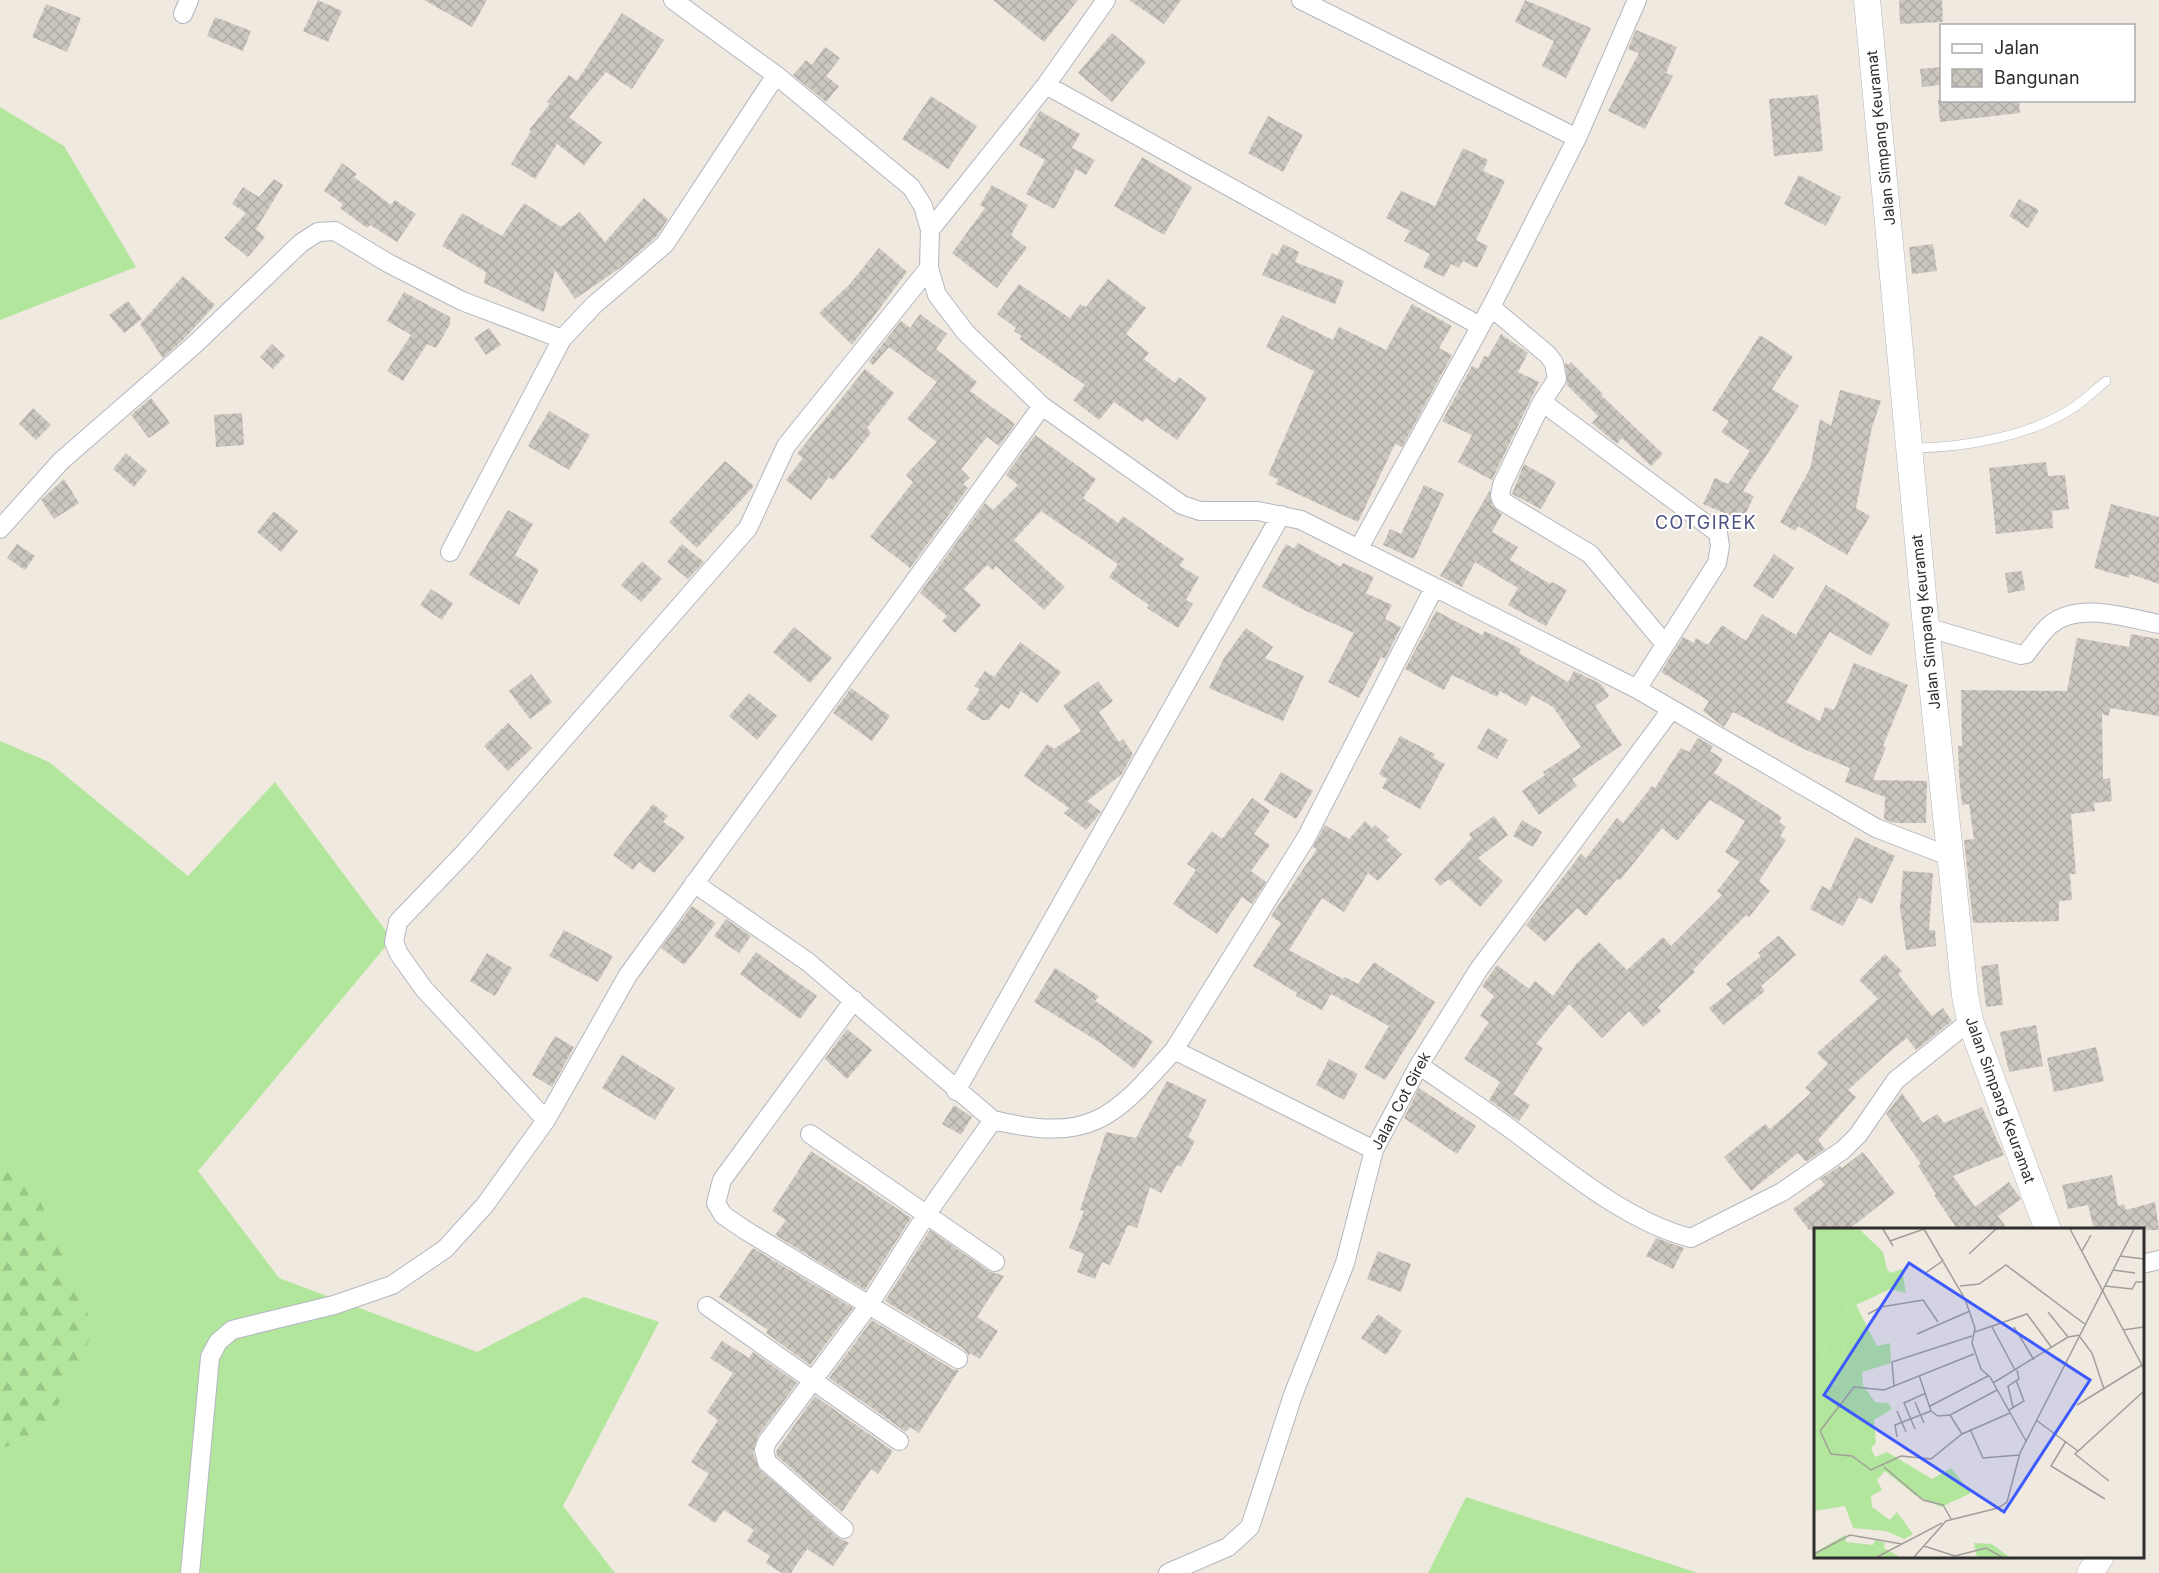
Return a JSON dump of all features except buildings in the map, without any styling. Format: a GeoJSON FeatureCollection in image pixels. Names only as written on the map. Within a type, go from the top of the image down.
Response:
{"type":"FeatureCollection","features":[{"type":"Feature","properties":{"kind":"main road","name":"Jalan Simpang Keuramat"},"geometry":{"type":"LineString","coordinates":[[1867,0],[1926,627],[1970,1022],[2047,1228]]}},
{"type":"Feature","properties":{"kind":"main road"},"geometry":{"type":"LineString","coordinates":[[2090,1573],[2100,1558]]}},
{"type":"Feature","properties":{"kind":"street"},"geometry":{"type":"LineString","coordinates":[[673,0],[776,75],[910,187],[923,206],[930,230],[929,268],[937,295],[966,333],[1042,406],[1182,505],[1200,511],[1257,511],[1301,520],[1637,689],[1876,828],[1951,857]]}},
{"type":"Feature","properties":{"kind":"street"},"geometry":{"type":"LineString","coordinates":[[930,230],[1046,85],[1106,0]]}},
{"type":"Feature","properties":{"kind":"street"},"geometry":{"type":"LineString","coordinates":[[1301,0],[1577,138]]}},
{"type":"Feature","properties":{"kind":"street"},"geometry":{"type":"LineString","coordinates":[[1359,548],[1491,307],[1577,138],[1637,0]]}},
{"type":"Feature","properties":{"kind":"street"},"geometry":{"type":"LineString","coordinates":[[450,552],[562,339],[594,305],[665,244],[776,75]]}},
{"type":"Feature","properties":{"kind":"street"},"geometry":{"type":"LineString","coordinates":[[1046,85],[1480,326]]}},
{"type":"Feature","properties":{"kind":"street"},"geometry":{"type":"LineString","coordinates":[[0,529],[61,460],[193,346],[301,243],[318,232],[335,231],[388,263],[462,301],[562,339]]}},
{"type":"Feature","properties":{"kind":"street"},"geometry":{"type":"LineString","coordinates":[[546,1120],[424,989],[399,954],[394,942],[398,922],[466,851],[748,528],[786,446],[929,268]]}},
{"type":"Feature","properties":{"kind":"street"},"geometry":{"type":"LineString","coordinates":[[1491,307],[1548,355],[1554,363],[1557,378],[1542,402],[1502,484],[1500,496],[1502,501],[1590,554],[1664,643]]}},
{"type":"Feature","properties":{"kind":"street"},"geometry":{"type":"LineString","coordinates":[[1542,402],[1718,533],[1720,546],[1717,563],[1664,643],[1637,689]]}},
{"type":"Feature","properties":{"kind":"street"},"geometry":{"type":"LineString","coordinates":[[190,1573],[210,1357],[218,1342],[232,1330],[334,1305],[392,1285],[446,1248],[485,1205],[546,1120],[628,975],[1042,406]]}},
{"type":"Feature","properties":{"kind":"street"},"geometry":{"type":"LineString","coordinates":[[956,1091],[1281,515]]}},
{"type":"Feature","properties":{"kind":"street"},"geometry":{"type":"LineString","coordinates":[[694,883],[793,950],[854,1000],[956,1091],[993,1120],[1026,1128],[1082,1126],[1106,1116],[1132,1097],[1174,1050],[1306,838],[1434,588]]}},
{"type":"Feature","properties":{"kind":"street"},"geometry":{"type":"LineString","coordinates":[[1926,627],[2021,655],[2026,654],[2050,626],[2077,613],[2091,613],[2159,624]]}},
{"type":"Feature","properties":{"kind":"street","name":"Jalan Cot Girek"},"geometry":{"type":"LineString","coordinates":[[1168,1573],[1228,1547],[1250,1527],[1293,1395],[1345,1263],[1374,1150],[1419,1065],[1479,969],[1671,710]]}},
{"type":"Feature","properties":{"kind":"street"},"geometry":{"type":"LineString","coordinates":[[854,1000],[722,1180],[716,1203],[723,1215],[745,1230],[958,1359]]}},
{"type":"Feature","properties":{"kind":"street"},"geometry":{"type":"LineString","coordinates":[[1419,1065],[1564,1169],[1650,1224],[1665,1232],[1691,1238],[1782,1192],[1843,1150],[1858,1136],[1896,1080],[1970,1022]]}},
{"type":"Feature","properties":{"kind":"street"},"geometry":{"type":"LineString","coordinates":[[1174,1050],[1374,1150]]}},
{"type":"Feature","properties":{"kind":"street"},"geometry":{"type":"LineString","coordinates":[[844,1529],[772,1468],[764,1456],[767,1442],[869,1305],[926,1215],[993,1120]]}},
{"type":"Feature","properties":{"kind":"street"},"geometry":{"type":"LineString","coordinates":[[810,1134],[995,1262]]}},
{"type":"Feature","properties":{"kind":"street"},"geometry":{"type":"LineString","coordinates":[[2144,1264],[2159,1260]]}},
{"type":"Feature","properties":{"kind":"street"},"geometry":{"type":"LineString","coordinates":[[707,1306],[899,1441]]}},
{"type":"Feature","properties":{"kind":"lane"},"geometry":{"type":"LineString","coordinates":[[1910,448],[1989,442],[2044,422],[2076,406],[2106,381]]}},
{"type":"Feature","properties":{"kind":"green space"},"geometry":{"type":"Polygon","coordinates":[[[0,107],[64,146],[136,267],[0,320],[0,107]]]}},
{"type":"Feature","properties":{"kind":"green space"},"geometry":{"type":"Polygon","coordinates":[[[0,741],[49,762],[188,876],[275,782],[392,939],[198,1171],[279,1278],[477,1352],[584,1297],[659,1322],[563,1506],[615,1573],[0,1573],[0,1449],[44,1434],[30,1177],[0,1150],[0,741]]]}},
{"type":"Feature","properties":{"kind":"green space"},"geometry":{"type":"Polygon","coordinates":[[[0,1150],[30,1177],[94,1329],[44,1434],[0,1449],[0,1150]]]}},
{"type":"Feature","properties":{"kind":"green space"},"geometry":{"type":"Polygon","coordinates":[[[1466,1497],[1698,1573],[1428,1573],[1466,1497]]]}},
{"type":"Feature","properties":{"kind":"district","name":"COTGIREK"},"geometry":{"type":"Point","coordinates":[1706,523]}}]}
